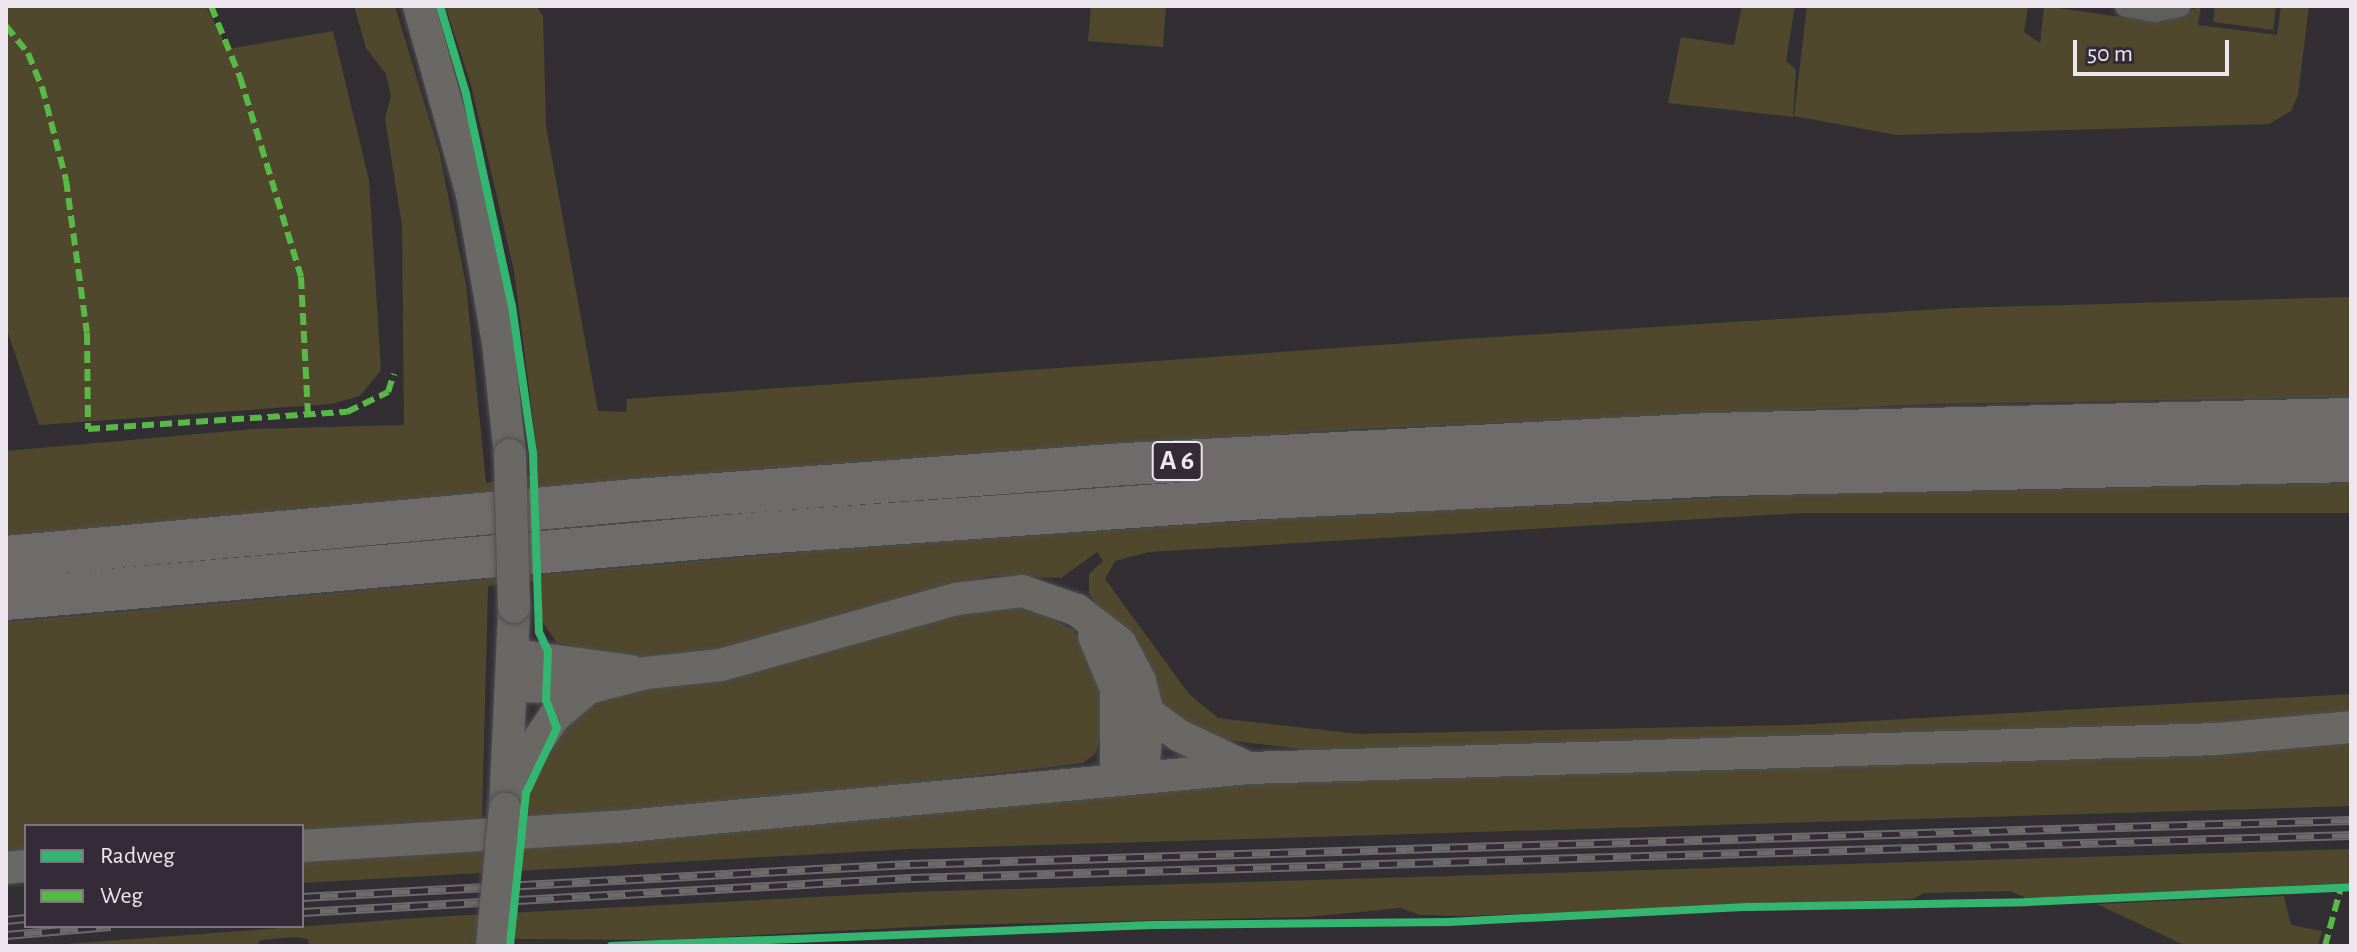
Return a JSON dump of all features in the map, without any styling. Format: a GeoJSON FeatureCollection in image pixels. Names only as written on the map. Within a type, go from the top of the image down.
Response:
{"type":"FeatureCollection","features":[{"type":"Feature","properties":{"kind":"highway","name":"A 6"},"geometry":{"type":"LineString","coordinates":[[6,557],[635,500],[1186,460],[1710,434],[2351,419]]}},
{"type":"Feature","properties":{"kind":"highway","name":"A 6"},"geometry":{"type":"LineString","coordinates":[[6,599],[774,531],[1247,499],[1726,475],[2351,461]]}},
{"type":"Feature","properties":{"kind":"main road"},"geometry":{"type":"LineString","coordinates":[[423,16],[484,253],[510,455],[514,670],[492,946]]}},
{"type":"Feature","properties":{"kind":"main road"},"geometry":{"type":"LineString","coordinates":[[506,798],[554,717],[588,688],[646,673],[752,658],[1000,591],[1041,595],[1105,628],[1125,651],[1148,713],[1180,736],[1248,768]]}},
{"type":"Feature","properties":{"kind":"main road"},"geometry":{"type":"LineString","coordinates":[[1084,615],[1116,689],[1130,776]]}},
{"type":"Feature","properties":{"kind":"main road"},"geometry":{"type":"LineString","coordinates":[[514,670],[646,673]]}},
{"type":"Feature","properties":{"kind":"main road"},"geometry":{"type":"LineString","coordinates":[[514,670],[588,688]]}},
{"type":"Feature","properties":{"kind":"main road"},"geometry":{"type":"LineString","coordinates":[[1130,776],[1148,713]]}},
{"type":"Feature","properties":{"kind":"main road"},"geometry":{"type":"LineString","coordinates":[[304,846],[616,827],[1130,776],[1248,768],[2217,739],[2351,727]]}},
{"type":"Feature","properties":{"kind":"street"},"geometry":{"type":"LineString","coordinates":[[2126,6],[2155,11],[2179,6]]}},
{"type":"Feature","properties":{"kind":"shaded area"},"geometry":{"type":"Polygon","coordinates":[[[6,6],[206,6],[228,49],[333,31],[369,180],[381,370],[360,396],[331,404],[39,425],[6,327],[6,6]]]}},
{"type":"Feature","properties":{"kind":"shaded area"},"geometry":{"type":"Polygon","coordinates":[[[354,6],[395,6],[439,151],[466,284],[486,483],[538,474],[535,436],[514,271],[471,85],[445,6],[536,6],[543,16],[546,126],[598,411],[626,412],[627,399],[1463,339],[1957,308],[2351,297],[2351,397],[1931,404],[1356,429],[746,470],[6,536],[6,451],[254,429],[404,425],[402,226],[385,118],[391,96],[386,74],[366,48],[354,6]]]}},
{"type":"Feature","properties":{"kind":"shaded area"},"geometry":{"type":"Polygon","coordinates":[[[1091,6],[1166,6],[1163,47],[1088,41],[1091,6]]]}},
{"type":"Feature","properties":{"kind":"shaded area"},"geometry":{"type":"Polygon","coordinates":[[[1742,6],[1795,6],[1786,61],[1796,70],[1793,117],[1668,103],[1681,37],[1734,45],[1742,6]]]}},
{"type":"Feature","properties":{"kind":"shaded area"},"geometry":{"type":"Polygon","coordinates":[[[1807,6],[2028,6],[2024,32],[2040,43],[2044,6],[2162,23],[2201,6],[2198,25],[2277,35],[2281,6],[2309,6],[2298,95],[2291,111],[2269,124],[1897,135],[1794,116],[1807,6]]]}},
{"type":"Feature","properties":{"kind":"shaded area"},"geometry":{"type":"Polygon","coordinates":[[[2215,6],[2276,6],[2273,30],[2213,22],[2215,6]]]}},
{"type":"Feature","properties":{"kind":"shaded area"},"geometry":{"type":"Polygon","coordinates":[[[2351,483],[2351,513],[1801,513],[1149,552],[1115,561],[1105,579],[1189,694],[1218,718],[1359,734],[1797,725],[2351,694],[2351,717],[2275,725],[1329,752],[1207,738],[1168,715],[1089,593],[1089,574],[1103,561],[1097,552],[1061,578],[990,576],[738,648],[630,660],[557,643],[542,621],[541,580],[488,586],[482,820],[304,836],[304,824],[24,824],[24,854],[6,856],[6,622],[823,550],[1347,514],[1808,494],[2351,483]]]}},
{"type":"Feature","properties":{"kind":"shaded area"},"geometry":{"type":"Polygon","coordinates":[[[1027,607],[1074,630],[1101,689],[1100,739],[1095,754],[1083,763],[762,801],[528,817],[529,795],[564,725],[594,699],[959,611],[1027,607]]]}},
{"type":"Feature","properties":{"kind":"shaded area"},"geometry":{"type":"Polygon","coordinates":[[[2351,739],[2351,806],[909,849],[304,883],[304,858],[1339,776],[2351,739]]]}},
{"type":"Feature","properties":{"kind":"shaded area"},"geometry":{"type":"Polygon","coordinates":[[[2351,849],[2351,883],[2026,898],[2010,891],[1924,893],[1913,899],[1464,916],[1420,915],[1401,908],[1306,917],[953,925],[662,940],[517,939],[449,946],[309,946],[308,939],[296,937],[260,940],[257,946],[38,946],[432,917],[912,892],[2351,849]]]}},
{"type":"Feature","properties":{"kind":"shaded area"},"geometry":{"type":"Polygon","coordinates":[[[2284,896],[2291,925],[2322,931],[2318,946],[2186,946],[2097,904],[2284,896]]]}},
{"type":"Feature","properties":{"kind":"railway"},"geometry":{"type":"LineString","coordinates":[[304,897],[910,864],[2351,820]]}},
{"type":"Feature","properties":{"kind":"railway"},"geometry":{"type":"LineString","coordinates":[[304,912],[911,878],[2351,835]]}},
{"type":"Feature","properties":{"kind":"railway"},"geometry":{"type":"LineString","coordinates":[[6,920],[24,918]]}},
{"type":"Feature","properties":{"kind":"railway"},"geometry":{"type":"LineString","coordinates":[[6,935],[88,928]]}},
{"type":"Feature","properties":{"kind":"marked path"},"geometry":{"type":"LineString","coordinates":[[211,6],[240,77],[301,277],[308,416]]}},
{"type":"Feature","properties":{"kind":"marked path"},"geometry":{"type":"LineString","coordinates":[[6,26],[28,53],[42,87],[66,180],[87,333],[88,429],[347,412],[388,392],[394,374]]}},
{"type":"Feature","properties":{"kind":"marked path"},"geometry":{"type":"LineString","coordinates":[[2325,946],[2341,887]]}},
{"type":"Feature","properties":{"kind":"cycle path"},"geometry":{"type":"LineString","coordinates":[[440,6],[466,94],[512,306],[533,453],[539,632],[548,651],[546,700],[557,728],[526,793],[510,946]]}},
{"type":"Feature","properties":{"kind":"cycle path"},"geometry":{"type":"LineString","coordinates":[[611,946],[1153,925],[1449,922],[1748,907],[2026,902],[2351,887]]}}]}
